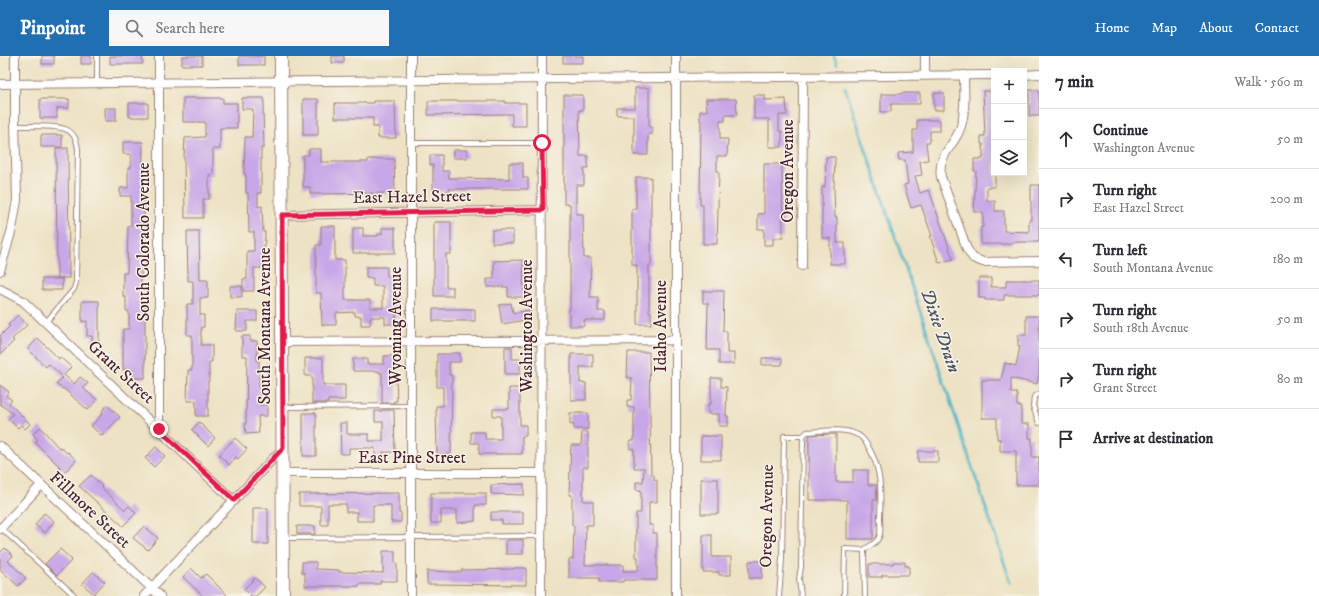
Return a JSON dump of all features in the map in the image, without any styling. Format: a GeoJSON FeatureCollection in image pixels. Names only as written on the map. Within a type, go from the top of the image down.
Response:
{"type":"FeatureCollection","features":[{"type":"Feature","properties":{"kind":"street"},"geometry":{"type":"LineString","coordinates":[[0,271],[12,229],[17,200],[15,126],[16,56]]}},
{"type":"Feature","properties":{"kind":"street","name":"South Colorado Avenue"},"geometry":{"type":"LineString","coordinates":[[159,56],[159,429]]}},
{"type":"Feature","properties":{"kind":"street","name":"South Montana Avenue"},"geometry":{"type":"LineString","coordinates":[[281,56],[284,596]]}},
{"type":"Feature","properties":{"kind":"street","name":"Wyoming Avenue"},"geometry":{"type":"LineString","coordinates":[[411,56],[411,596]]}},
{"type":"Feature","properties":{"kind":"street","name":"Washington Avenue"},"geometry":{"type":"LineString","coordinates":[[540,596],[543,210],[542,56]]}},
{"type":"Feature","properties":{"kind":"street","name":"Idaho Avenue"},"geometry":{"type":"LineString","coordinates":[[676,56],[676,596]]}},
{"type":"Feature","properties":{"kind":"street"},"geometry":{"type":"LineString","coordinates":[[925,56],[925,76]]}},
{"type":"Feature","properties":{"kind":"street"},"geometry":{"type":"LineString","coordinates":[[1027,74],[1039,74]]}},
{"type":"Feature","properties":{"kind":"street"},"geometry":{"type":"LineString","coordinates":[[964,75],[964,117],[960,128],[942,160],[940,169],[941,177],[967,249],[973,258],[983,262],[1039,261]]}},
{"type":"Feature","properties":{"kind":"street"},"geometry":{"type":"LineString","coordinates":[[0,84],[991,75]]}},
{"type":"Feature","properties":{"kind":"street","name":"Oregon Avenue"},"geometry":{"type":"LineString","coordinates":[[802,266],[803,77]]}},
{"type":"Feature","properties":{"kind":"street","name":"East Hazel Street"},"geometry":{"type":"LineString","coordinates":[[282,215],[543,210]]}},
{"type":"Feature","properties":{"kind":"street","name":"Grant Street"},"geometry":{"type":"LineString","coordinates":[[0,289],[24,301],[234,500]]}},
{"type":"Feature","properties":{"kind":"street"},"geometry":{"type":"LineString","coordinates":[[282,342],[411,340],[676,340]]}},
{"type":"Feature","properties":{"kind":"street","name":"Fillmore Street"},"geometry":{"type":"LineString","coordinates":[[0,446],[160,596]]}},
{"type":"Feature","properties":{"kind":"street"},"geometry":{"type":"LineString","coordinates":[[144,596],[283,448]]}},
{"type":"Feature","properties":{"kind":"street","name":"East Pine Street"},"geometry":{"type":"LineString","coordinates":[[283,473],[541,473]]}},
{"type":"Feature","properties":{"kind":"street"},"geometry":{"type":"LineString","coordinates":[[0,528],[41,485]]}},
{"type":"Feature","properties":{"kind":"lane"},"geometry":{"type":"LineString","coordinates":[[97,56],[97,83]]}},
{"type":"Feature","properties":{"kind":"lane"},"geometry":{"type":"LineString","coordinates":[[15,126],[65,129],[72,134],[78,149],[76,282],[74,289],[46,322]]}},
{"type":"Feature","properties":{"kind":"lane"},"geometry":{"type":"LineString","coordinates":[[412,143],[542,143]]}},
{"type":"Feature","properties":{"kind":"lane"},"geometry":{"type":"LineString","coordinates":[[1039,394],[1034,397],[1033,402],[1039,423]]}},
{"type":"Feature","properties":{"kind":"lane"},"geometry":{"type":"LineString","coordinates":[[283,407],[411,406]]}},
{"type":"Feature","properties":{"kind":"lane"},"geometry":{"type":"LineString","coordinates":[[801,596],[799,579],[801,567],[803,436],[807,432],[844,431],[858,434],[864,439],[878,470],[881,486],[880,534],[875,543],[864,550],[845,549],[844,596]]}},
{"type":"Feature","properties":{"kind":"lane","name":"Oregon Avenue"},"geometry":{"type":"LineString","coordinates":[[779,596],[782,559],[784,436],[803,436]]}},
{"type":"Feature","properties":{"kind":"lane"},"geometry":{"type":"LineString","coordinates":[[0,528],[75,596]]}},
{"type":"Feature","properties":{"kind":"lane"},"geometry":{"type":"LineString","coordinates":[[283,538],[541,536]]}},
{"type":"Feature","properties":{"kind":"lane"},"geometry":{"type":"LineString","coordinates":[[864,550],[865,596]]}},
{"type":"Feature","properties":{"kind":"building"},"geometry":{"type":"Polygon","coordinates":[[[42,56],[54,56],[54,64],[42,64],[42,56]]]}},
{"type":"Feature","properties":{"kind":"building"},"geometry":{"type":"Polygon","coordinates":[[[81,56],[91,56],[91,64],[81,64],[81,56]]]}},
{"type":"Feature","properties":{"kind":"building"},"geometry":{"type":"Polygon","coordinates":[[[110,56],[142,56],[143,64],[110,64],[110,56]]]}},
{"type":"Feature","properties":{"kind":"building"},"geometry":{"type":"Polygon","coordinates":[[[182,56],[202,56],[202,65],[182,65],[182,56]]]}},
{"type":"Feature","properties":{"kind":"building"},"geometry":{"type":"Polygon","coordinates":[[[239,56],[264,56],[264,65],[239,65],[239,56]]]}},
{"type":"Feature","properties":{"kind":"building"},"geometry":{"type":"Polygon","coordinates":[[[332,56],[344,56],[344,63],[332,63],[332,56]]]}},
{"type":"Feature","properties":{"kind":"building"},"geometry":{"type":"Polygon","coordinates":[[[563,56],[583,56],[583,63],[563,63],[563,56]]]}},
{"type":"Feature","properties":{"kind":"building"},"geometry":{"type":"Polygon","coordinates":[[[635,88],[649,88],[649,127],[652,127],[652,134],[648,134],[648,155],[634,155],[634,116],[617,116],[617,108],[635,108],[635,88]]]}},
{"type":"Feature","properties":{"kind":"building"},"geometry":{"type":"Polygon","coordinates":[[[1029,90],[1039,90],[1039,116],[1029,116],[1029,90]]]}},
{"type":"Feature","properties":{"kind":"building"},"geometry":{"type":"Polygon","coordinates":[[[983,91],[991,91],[991,176],[995,176],[995,187],[987,187],[987,201],[995,201],[995,211],[1004,211],[1004,231],[1029,232],[1029,220],[1031,220],[1031,185],[1039,185],[1039,242],[981,244],[983,212],[974,212],[976,171],[974,171],[974,159],[983,159],[983,144],[981,144],[981,136],[985,136],[983,91]]]}},
{"type":"Feature","properties":{"kind":"building"},"geometry":{"type":"Polygon","coordinates":[[[920,93],[920,104],[891,104],[891,112],[881,112],[881,94],[920,93]]]}},
{"type":"Feature","properties":{"kind":"building"},"geometry":{"type":"Polygon","coordinates":[[[934,93],[944,93],[944,110],[934,110],[934,93]]]}},
{"type":"Feature","properties":{"kind":"building"},"geometry":{"type":"Polygon","coordinates":[[[564,95],[583,95],[583,110],[579,110],[580,156],[588,156],[588,168],[584,168],[584,185],[576,185],[576,214],[583,214],[584,258],[591,258],[590,297],[598,297],[598,311],[605,311],[605,320],[584,320],[584,326],[569,326],[570,204],[564,204],[564,95]]]}},
{"type":"Feature","properties":{"kind":"building"},"geometry":{"type":"Polygon","coordinates":[[[754,95],[765,95],[765,100],[786,99],[787,115],[779,115],[779,131],[782,131],[782,147],[769,147],[769,119],[754,119],[754,95]]]}},
{"type":"Feature","properties":{"kind":"building"},"geometry":{"type":"Polygon","coordinates":[[[183,98],[223,98],[223,103],[237,103],[237,128],[220,128],[220,149],[213,149],[213,175],[209,175],[209,199],[203,199],[203,218],[185,218],[184,156],[185,138],[205,137],[205,122],[183,122],[183,98]]]}},
{"type":"Feature","properties":{"kind":"building"},"geometry":{"type":"Polygon","coordinates":[[[242,98],[264,98],[264,148],[261,148],[261,193],[258,193],[258,207],[262,206],[263,232],[265,232],[264,268],[254,268],[254,291],[243,291],[243,279],[247,279],[247,251],[254,251],[254,232],[249,232],[248,193],[246,193],[246,174],[244,174],[245,137],[252,137],[253,109],[242,109],[242,98]]]}},
{"type":"Feature","properties":{"kind":"building"},"geometry":{"type":"Polygon","coordinates":[[[40,99],[69,99],[69,108],[57,108],[57,118],[40,118],[40,99]]]}},
{"type":"Feature","properties":{"kind":"building"},"geometry":{"type":"Polygon","coordinates":[[[303,99],[318,99],[318,135],[303,135],[303,99]]]}},
{"type":"Feature","properties":{"kind":"building"},"geometry":{"type":"Polygon","coordinates":[[[706,99],[736,99],[737,115],[725,115],[725,121],[720,121],[720,139],[728,139],[727,156],[717,156],[717,171],[719,171],[717,244],[703,244],[703,205],[700,205],[700,111],[707,111],[706,99]]]}},
{"type":"Feature","properties":{"kind":"building"},"geometry":{"type":"Polygon","coordinates":[[[373,101],[395,101],[396,138],[378,138],[378,127],[373,127],[373,118],[335,118],[335,103],[373,103],[373,101]]]}},
{"type":"Feature","properties":{"kind":"building"},"geometry":{"type":"Polygon","coordinates":[[[428,101],[505,101],[505,103],[526,103],[526,126],[512,126],[512,114],[428,115],[428,101]]]}},
{"type":"Feature","properties":{"kind":"building"},"geometry":{"type":"Polygon","coordinates":[[[129,103],[148,103],[148,117],[129,117],[129,103]]]}},
{"type":"Feature","properties":{"kind":"building"},"geometry":{"type":"Polygon","coordinates":[[[105,108],[116,108],[116,121],[105,121],[105,108]]]}},
{"type":"Feature","properties":{"kind":"building"},"geometry":{"type":"Polygon","coordinates":[[[917,120],[940,120],[940,131],[930,131],[930,142],[926,142],[928,160],[920,161],[922,175],[915,176],[920,193],[929,190],[953,259],[939,263],[930,236],[932,236],[921,205],[911,208],[904,185],[908,184],[905,160],[899,160],[898,153],[913,152],[913,130],[917,130],[917,120]]]}},
{"type":"Feature","properties":{"kind":"building"},"geometry":{"type":"Polygon","coordinates":[[[41,135],[62,135],[62,147],[41,147],[41,135]]]}},
{"type":"Feature","properties":{"kind":"building"},"geometry":{"type":"Polygon","coordinates":[[[123,142],[143,142],[142,200],[144,200],[145,269],[141,269],[141,302],[145,302],[145,378],[133,378],[133,370],[123,370],[123,329],[129,329],[129,311],[126,311],[126,297],[123,297],[123,273],[127,273],[128,226],[131,226],[131,196],[120,196],[120,188],[128,188],[128,168],[131,168],[131,154],[123,154],[123,142]]]}},
{"type":"Feature","properties":{"kind":"building"},"geometry":{"type":"Polygon","coordinates":[[[56,148],[68,148],[69,278],[57,278],[56,148]]]}},
{"type":"Feature","properties":{"kind":"building"},"geometry":{"type":"Polygon","coordinates":[[[309,149],[321,149],[321,162],[368,162],[368,159],[394,159],[395,193],[310,194],[310,187],[303,187],[303,155],[309,155],[309,149]]]}},
{"type":"Feature","properties":{"kind":"building"},"geometry":{"type":"Polygon","coordinates":[[[453,150],[467,150],[467,158],[453,158],[453,150]]]}},
{"type":"Feature","properties":{"kind":"building"},"geometry":{"type":"Polygon","coordinates":[[[430,155],[442,155],[442,171],[449,171],[449,178],[509,179],[509,163],[523,163],[523,178],[528,178],[528,189],[449,189],[449,191],[433,191],[433,165],[430,165],[430,155]]]}},
{"type":"Feature","properties":{"kind":"building"},"geometry":{"type":"Polygon","coordinates":[[[826,157],[835,157],[834,187],[835,217],[837,217],[837,243],[845,243],[845,264],[830,264],[830,238],[822,238],[822,187],[825,187],[826,157]]]}},
{"type":"Feature","properties":{"kind":"building"},"geometry":{"type":"Polygon","coordinates":[[[764,164],[782,164],[783,238],[773,238],[773,245],[764,245],[764,229],[758,229],[758,214],[764,214],[764,164]]]}},
{"type":"Feature","properties":{"kind":"building"},"geometry":{"type":"Polygon","coordinates":[[[636,177],[651,177],[651,265],[649,265],[649,312],[651,312],[651,324],[637,324],[637,265],[632,265],[632,209],[636,209],[636,177]]]}},
{"type":"Feature","properties":{"kind":"building"},"geometry":{"type":"Polygon","coordinates":[[[434,222],[451,222],[451,254],[446,254],[446,287],[453,287],[453,296],[434,296],[434,222]]]}},
{"type":"Feature","properties":{"kind":"building"},"geometry":{"type":"Polygon","coordinates":[[[321,226],[335,226],[335,260],[345,260],[345,300],[370,300],[370,308],[383,308],[383,286],[373,286],[373,278],[366,278],[366,267],[387,267],[387,276],[396,276],[396,324],[385,324],[385,317],[370,317],[370,325],[361,325],[361,316],[355,316],[355,312],[336,313],[336,325],[322,325],[321,293],[316,293],[316,245],[321,245],[321,226]]]}},
{"type":"Feature","properties":{"kind":"building"},"geometry":{"type":"Polygon","coordinates":[[[353,228],[363,228],[363,236],[378,236],[378,234],[382,234],[382,228],[395,228],[395,253],[353,253],[353,228]]]}},
{"type":"Feature","properties":{"kind":"building"},"geometry":{"type":"Polygon","coordinates":[[[492,230],[513,230],[513,243],[492,243],[492,230]]]}},
{"type":"Feature","properties":{"kind":"building"},"geometry":{"type":"Polygon","coordinates":[[[187,231],[199,231],[200,280],[208,280],[208,298],[200,298],[200,315],[204,315],[204,327],[201,327],[201,345],[212,345],[212,362],[209,362],[208,416],[196,416],[196,401],[187,401],[188,370],[192,370],[192,335],[187,335],[187,304],[193,304],[193,281],[188,281],[187,231]]]}},
{"type":"Feature","properties":{"kind":"building"},"geometry":{"type":"Polygon","coordinates":[[[523,260],[524,297],[508,297],[508,287],[487,287],[487,279],[494,279],[494,261],[523,260]]]}},
{"type":"Feature","properties":{"kind":"building"},"geometry":{"type":"Polygon","coordinates":[[[979,278],[991,278],[991,287],[1006,287],[1006,280],[1039,280],[1039,295],[1004,295],[1004,300],[985,300],[985,298],[979,298],[979,278]]]}},
{"type":"Feature","properties":{"kind":"building"},"geometry":{"type":"Polygon","coordinates":[[[42,279],[62,279],[62,290],[42,290],[42,279]]]}},
{"type":"Feature","properties":{"kind":"building"},"geometry":{"type":"Polygon","coordinates":[[[230,286],[242,286],[242,297],[230,297],[230,286]]]}},
{"type":"Feature","properties":{"kind":"building"},"geometry":{"type":"Polygon","coordinates":[[[703,291],[724,291],[723,331],[727,331],[727,353],[734,353],[734,364],[719,364],[719,350],[707,350],[708,303],[703,303],[703,291]]]}},
{"type":"Feature","properties":{"kind":"building"},"geometry":{"type":"Polygon","coordinates":[[[82,301],[99,301],[99,341],[92,341],[92,336],[87,336],[87,321],[82,322],[82,301]]]}},
{"type":"Feature","properties":{"kind":"building"},"geometry":{"type":"Polygon","coordinates":[[[511,303],[513,313],[529,310],[531,319],[502,324],[499,305],[511,303]]]}},
{"type":"Feature","properties":{"kind":"building"},"geometry":{"type":"Polygon","coordinates":[[[433,309],[475,309],[475,321],[433,321],[433,309]]]}},
{"type":"Feature","properties":{"kind":"building"},"geometry":{"type":"Polygon","coordinates":[[[237,311],[257,311],[257,321],[247,321],[247,331],[236,331],[237,311]]]}},
{"type":"Feature","properties":{"kind":"building"},"geometry":{"type":"Polygon","coordinates":[[[18,315],[27,325],[12,339],[14,341],[0,355],[0,336],[18,315]]]}},
{"type":"Feature","properties":{"kind":"building"},"geometry":{"type":"Polygon","coordinates":[[[1026,316],[1039,316],[1039,373],[1037,384],[1011,378],[1011,393],[1017,393],[1017,406],[1021,406],[1021,424],[1029,424],[1029,438],[1032,438],[1032,457],[1039,457],[1039,485],[1016,485],[1016,451],[1000,451],[1000,439],[997,439],[997,418],[982,418],[982,380],[1001,380],[1005,363],[1016,366],[1020,346],[1018,346],[1018,335],[1026,335],[1026,316]]]}},
{"type":"Feature","properties":{"kind":"building"},"geometry":{"type":"Polygon","coordinates":[[[242,336],[250,336],[250,341],[257,341],[260,405],[267,405],[267,416],[258,416],[259,433],[246,434],[247,356],[242,356],[242,336]]]}},
{"type":"Feature","properties":{"kind":"building"},"geometry":{"type":"Polygon","coordinates":[[[38,338],[59,359],[60,357],[71,367],[64,375],[74,384],[80,377],[88,383],[83,388],[97,400],[88,410],[63,388],[62,389],[56,384],[63,377],[49,364],[46,367],[28,349],[38,338]]]}},
{"type":"Feature","properties":{"kind":"building"},"geometry":{"type":"Polygon","coordinates":[[[505,347],[512,347],[512,359],[520,359],[520,374],[505,374],[505,347]]]}},
{"type":"Feature","properties":{"kind":"building"},"geometry":{"type":"Polygon","coordinates":[[[628,352],[649,352],[651,474],[654,475],[654,480],[657,480],[657,502],[649,502],[649,525],[653,525],[653,533],[657,533],[657,580],[599,582],[599,578],[569,578],[569,559],[573,559],[574,525],[572,525],[572,495],[569,495],[571,445],[581,445],[582,432],[588,432],[588,467],[583,467],[583,501],[593,501],[593,525],[586,525],[585,565],[623,565],[623,571],[638,571],[638,557],[636,557],[636,513],[641,513],[641,490],[636,490],[636,482],[643,482],[644,468],[634,468],[634,449],[630,449],[630,441],[634,441],[634,407],[627,407],[627,400],[631,400],[632,378],[627,378],[628,352]]]}},
{"type":"Feature","properties":{"kind":"building"},"geometry":{"type":"Polygon","coordinates":[[[460,353],[460,362],[449,362],[449,375],[452,375],[451,454],[437,454],[436,406],[443,406],[443,387],[437,387],[437,354],[460,353]]]}},
{"type":"Feature","properties":{"kind":"building"},"geometry":{"type":"Polygon","coordinates":[[[571,354],[593,354],[593,367],[580,367],[580,383],[586,383],[586,400],[571,400],[571,354]]]}},
{"type":"Feature","properties":{"kind":"building"},"geometry":{"type":"Polygon","coordinates":[[[384,356],[395,356],[397,401],[394,401],[394,403],[382,403],[382,373],[379,373],[379,371],[353,371],[353,359],[367,359],[367,364],[384,364],[384,356]]]}},
{"type":"Feature","properties":{"kind":"building"},"geometry":{"type":"Polygon","coordinates":[[[305,358],[323,358],[323,385],[345,385],[345,400],[328,400],[328,403],[312,403],[312,376],[305,376],[305,358]]]}},
{"type":"Feature","properties":{"kind":"building"},"geometry":{"type":"Polygon","coordinates":[[[762,358],[782,358],[782,365],[762,365],[762,358]]]}},
{"type":"Feature","properties":{"kind":"building"},"geometry":{"type":"Polygon","coordinates":[[[711,378],[721,378],[721,387],[727,387],[726,416],[728,416],[728,426],[719,426],[719,414],[708,414],[708,404],[711,404],[711,378]]]}},
{"type":"Feature","properties":{"kind":"building"},"geometry":{"type":"Polygon","coordinates":[[[0,385],[9,392],[6,396],[12,400],[9,403],[30,424],[25,429],[21,425],[18,428],[8,419],[13,414],[0,404],[0,385]]]}},
{"type":"Feature","properties":{"kind":"building"},"geometry":{"type":"Polygon","coordinates":[[[509,388],[520,388],[520,425],[526,425],[526,436],[522,436],[522,454],[479,454],[479,443],[471,443],[471,432],[485,432],[485,439],[501,439],[501,416],[493,416],[493,409],[509,409],[509,388]]]}},
{"type":"Feature","properties":{"kind":"building"},"geometry":{"type":"Polygon","coordinates":[[[107,405],[120,417],[102,436],[91,426],[103,413],[102,411],[107,405]]]}},
{"type":"Feature","properties":{"kind":"building"},"geometry":{"type":"Polygon","coordinates":[[[394,410],[395,452],[383,452],[383,456],[375,456],[375,448],[349,448],[349,454],[341,454],[340,423],[347,423],[347,434],[369,434],[369,441],[383,441],[383,422],[375,422],[375,411],[394,410]]]}},
{"type":"Feature","properties":{"kind":"building"},"geometry":{"type":"Polygon","coordinates":[[[303,413],[316,413],[316,456],[303,456],[303,413]]]}},
{"type":"Feature","properties":{"kind":"building"},"geometry":{"type":"Polygon","coordinates":[[[570,413],[588,413],[588,429],[574,429],[574,425],[570,424],[570,413]]]}},
{"type":"Feature","properties":{"kind":"building"},"geometry":{"type":"Polygon","coordinates":[[[199,422],[215,438],[208,446],[192,430],[199,422]]]}},
{"type":"Feature","properties":{"kind":"building"},"geometry":{"type":"Polygon","coordinates":[[[40,427],[59,448],[60,447],[67,453],[68,452],[76,460],[65,472],[35,442],[38,440],[33,434],[40,427]]]}},
{"type":"Feature","properties":{"kind":"building"},"geometry":{"type":"Polygon","coordinates":[[[836,434],[836,482],[853,482],[853,470],[868,470],[868,485],[876,485],[877,500],[873,500],[873,539],[847,539],[847,500],[809,500],[809,435],[836,434]]]}},
{"type":"Feature","properties":{"kind":"building"},"geometry":{"type":"Polygon","coordinates":[[[701,436],[721,436],[721,460],[701,460],[701,436]]]}},
{"type":"Feature","properties":{"kind":"building"},"geometry":{"type":"Polygon","coordinates":[[[235,438],[247,449],[238,459],[236,457],[229,465],[219,455],[235,438]]]}},
{"type":"Feature","properties":{"kind":"building"},"geometry":{"type":"Polygon","coordinates":[[[156,447],[165,456],[154,467],[145,458],[156,447]]]}},
{"type":"Feature","properties":{"kind":"building"},"geometry":{"type":"Polygon","coordinates":[[[918,451],[938,451],[938,462],[918,462],[918,451]]]}},
{"type":"Feature","properties":{"kind":"building"},"geometry":{"type":"Polygon","coordinates":[[[91,475],[125,510],[129,506],[136,513],[123,526],[79,486],[91,475]]]}},
{"type":"Feature","properties":{"kind":"building"},"geometry":{"type":"Polygon","coordinates":[[[701,479],[718,479],[718,514],[701,514],[701,479]]]}},
{"type":"Feature","properties":{"kind":"building"},"geometry":{"type":"Polygon","coordinates":[[[524,484],[524,495],[491,494],[491,485],[524,484]]]}},
{"type":"Feature","properties":{"kind":"building"},"geometry":{"type":"Polygon","coordinates":[[[399,493],[399,513],[401,513],[401,522],[391,522],[391,505],[373,505],[373,521],[357,521],[357,512],[346,512],[346,504],[328,504],[328,525],[321,525],[321,506],[299,506],[299,494],[399,493]]]}},
{"type":"Feature","properties":{"kind":"building"},"geometry":{"type":"Polygon","coordinates":[[[431,493],[486,493],[486,505],[475,505],[475,521],[457,523],[457,510],[441,510],[441,523],[431,523],[431,493]]]}},
{"type":"Feature","properties":{"kind":"building"},"geometry":{"type":"Polygon","coordinates":[[[253,508],[268,508],[268,544],[253,544],[253,508]]]}},
{"type":"Feature","properties":{"kind":"building"},"geometry":{"type":"Polygon","coordinates":[[[491,512],[523,512],[523,524],[502,524],[502,520],[491,520],[491,512]]]}},
{"type":"Feature","properties":{"kind":"building"},"geometry":{"type":"Polygon","coordinates":[[[44,513],[54,521],[45,533],[35,525],[44,513]]]}},
{"type":"Feature","properties":{"kind":"building"},"geometry":{"type":"Polygon","coordinates":[[[144,526],[158,538],[148,550],[133,538],[144,526]]]}},
{"type":"Feature","properties":{"kind":"building"},"geometry":{"type":"Polygon","coordinates":[[[297,526],[315,526],[315,534],[297,534],[297,526]]]}},
{"type":"Feature","properties":{"kind":"building"},"geometry":{"type":"Polygon","coordinates":[[[703,535],[712,535],[712,557],[731,557],[731,575],[719,575],[719,572],[703,572],[703,535]]]}},
{"type":"Feature","properties":{"kind":"building"},"geometry":{"type":"Polygon","coordinates":[[[506,540],[523,540],[523,554],[506,554],[506,540]]]}},
{"type":"Feature","properties":{"kind":"building"},"geometry":{"type":"Polygon","coordinates":[[[5,548],[13,556],[8,561],[26,578],[18,586],[0,569],[0,553],[5,548]]]}},
{"type":"Feature","properties":{"kind":"building"},"geometry":{"type":"Polygon","coordinates":[[[60,549],[72,560],[57,575],[45,564],[60,549]]]}},
{"type":"Feature","properties":{"kind":"building"},"geometry":{"type":"Polygon","coordinates":[[[383,551],[395,551],[397,581],[380,581],[380,584],[359,584],[359,586],[305,586],[305,573],[302,573],[302,562],[316,562],[316,569],[339,570],[339,572],[383,573],[383,551]]]}},
{"type":"Feature","properties":{"kind":"building"},"geometry":{"type":"Polygon","coordinates":[[[749,561],[762,561],[762,578],[749,578],[749,561]]]}},
{"type":"Feature","properties":{"kind":"building"},"geometry":{"type":"Polygon","coordinates":[[[893,562],[905,562],[905,566],[909,566],[909,575],[882,575],[882,577],[869,577],[869,564],[893,564],[893,562]]]}},
{"type":"Feature","properties":{"kind":"building"},"geometry":{"type":"Polygon","coordinates":[[[191,568],[201,578],[206,574],[228,596],[203,596],[183,577],[191,568]]]}},
{"type":"Feature","properties":{"kind":"building"},"geometry":{"type":"Polygon","coordinates":[[[526,568],[526,585],[427,584],[427,571],[461,572],[461,570],[526,568]]]}},
{"type":"Feature","properties":{"kind":"building"},"geometry":{"type":"Polygon","coordinates":[[[93,572],[105,582],[94,594],[82,584],[93,572]]]}},
{"type":"Feature","properties":{"kind":"building"},"geometry":{"type":"Polygon","coordinates":[[[255,578],[265,587],[256,596],[251,596],[244,589],[255,578]]]}},
{"type":"Feature","properties":{"kind":"waterway","name":"Dixie Drain"},"geometry":{"type":"LineString","coordinates":[[834,56],[837,64]]}},
{"type":"Feature","properties":{"kind":"waterway","name":"Dixie Drain"},"geometry":{"type":"LineString","coordinates":[[845,87],[1011,583]]}},
{"type":"Feature","properties":{"kind":"route"},"geometry":{"type":"LineString","coordinates":[[159,429],[234,500],[283,448],[282,215],[543,210],[542,143]]}}]}
